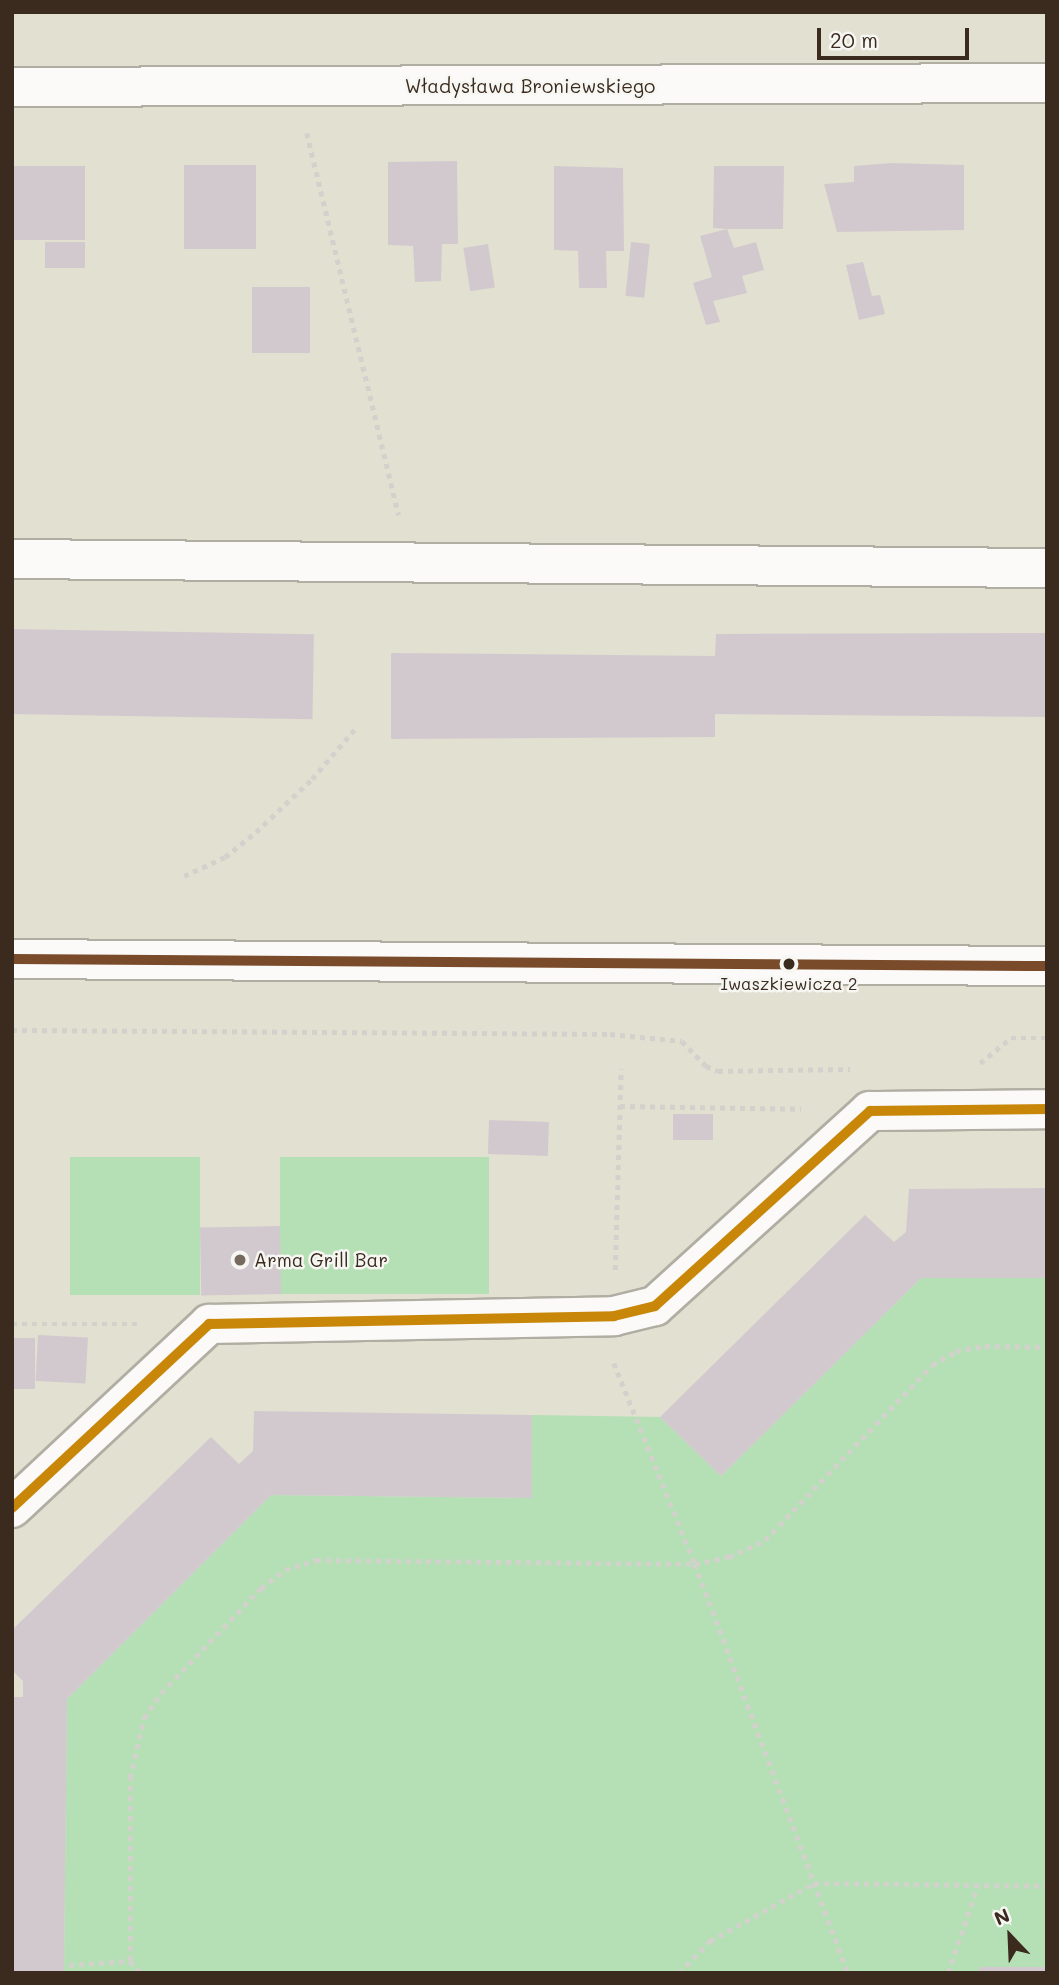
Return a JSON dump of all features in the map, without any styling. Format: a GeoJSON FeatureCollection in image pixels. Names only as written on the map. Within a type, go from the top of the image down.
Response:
{"type":"FeatureCollection","features":[{"type":"Feature","properties":{"kind":"street","name":"Władysława Broniewskiego"},"geometry":{"type":"LineString","coordinates":[[12,87],[1047,83]]}},
{"type":"Feature","properties":{"kind":"street"},"geometry":{"type":"LineString","coordinates":[[12,559],[1047,568]]}},
{"type":"Feature","properties":{"kind":"street"},"geometry":{"type":"LineString","coordinates":[[12,959],[1047,966]]}},
{"type":"Feature","properties":{"kind":"street"},"geometry":{"type":"LineString","coordinates":[[12,1508],[209,1324],[614,1316],[655,1306],[870,1111],[1047,1109]]}},
{"type":"Feature","properties":{"kind":"path"},"geometry":{"type":"LineString","coordinates":[[306,125],[402,524],[369,564]]}},
{"type":"Feature","properties":{"kind":"path"},"geometry":{"type":"LineString","coordinates":[[184,876],[225,857],[256,832],[312,779],[354,730]]}},
{"type":"Feature","properties":{"kind":"path"},"geometry":{"type":"LineString","coordinates":[[12,1030],[610,1034],[682,1041],[706,1066],[718,1071],[856,1069]]}},
{"type":"Feature","properties":{"kind":"path"},"geometry":{"type":"LineString","coordinates":[[971,1068],[1011,1038],[1047,1038]]}},
{"type":"Feature","properties":{"kind":"path"},"geometry":{"type":"LineString","coordinates":[[621,1069],[614,1370],[695,1564],[848,1973]]}},
{"type":"Feature","properties":{"kind":"path"},"geometry":{"type":"LineString","coordinates":[[620,1106],[870,1111]]}},
{"type":"Feature","properties":{"kind":"path"},"geometry":{"type":"LineString","coordinates":[[12,1324],[209,1324]]}},
{"type":"Feature","properties":{"kind":"path"},"geometry":{"type":"LineString","coordinates":[[141,1973],[130,1961],[130,1778],[144,1718],[170,1683],[261,1588],[285,1570],[316,1560],[695,1564],[729,1557],[765,1540],[932,1366],[956,1351],[985,1346],[1047,1347]]}},
{"type":"Feature","properties":{"kind":"path"},"geometry":{"type":"LineString","coordinates":[[679,1973],[710,1941],[814,1884],[1047,1886]]}},
{"type":"Feature","properties":{"kind":"path"},"geometry":{"type":"LineString","coordinates":[[948,1973],[978,1885]]}},
{"type":"Feature","properties":{"kind":"path"},"geometry":{"type":"LineString","coordinates":[[69,1965],[130,1961]]}},
{"type":"Feature","properties":{"kind":"green space"},"geometry":{"type":"Polygon","coordinates":[[[70,1157],[200,1157],[200,1295],[70,1295],[70,1157]]]}},
{"type":"Feature","properties":{"kind":"green space"},"geometry":{"type":"Polygon","coordinates":[[[280,1157],[489,1157],[489,1294],[280,1294],[280,1157]]]}},
{"type":"Feature","properties":{"kind":"green space"},"geometry":{"type":"Polygon","coordinates":[[[921,1278],[1047,1278],[1047,1967],[979,1967],[979,1973],[64,1973],[67,1699],[271,1495],[531,1498],[532,1415],[660,1417],[721,1476],[921,1278]]]}},
{"type":"Feature","properties":{"kind":"building"},"geometry":{"type":"Polygon","coordinates":[[[457,161],[458,244],[442,244],[441,281],[415,282],[413,246],[388,245],[388,162],[457,161]]]}},
{"type":"Feature","properties":{"kind":"building"},"geometry":{"type":"Polygon","coordinates":[[[891,163],[964,165],[964,230],[837,232],[824,184],[854,182],[854,166],[891,163]]]}},
{"type":"Feature","properties":{"kind":"building"},"geometry":{"type":"Polygon","coordinates":[[[184,165],[256,165],[256,249],[184,249],[184,165]]]}},
{"type":"Feature","properties":{"kind":"building"},"geometry":{"type":"Polygon","coordinates":[[[12,166],[85,166],[85,240],[12,240],[12,166]]]}},
{"type":"Feature","properties":{"kind":"building"},"geometry":{"type":"Polygon","coordinates":[[[554,166],[623,168],[624,251],[606,251],[607,288],[579,288],[578,251],[554,250],[554,166]]]}},
{"type":"Feature","properties":{"kind":"building"},"geometry":{"type":"Polygon","coordinates":[[[714,166],[784,166],[783,229],[713,228],[714,166]]]}},
{"type":"Feature","properties":{"kind":"building"},"geometry":{"type":"Polygon","coordinates":[[[727,229],[734,248],[756,242],[764,270],[742,276],[747,293],[713,301],[720,322],[706,325],[693,283],[712,277],[700,236],[727,229]]]}},
{"type":"Feature","properties":{"kind":"building"},"geometry":{"type":"Polygon","coordinates":[[[45,242],[85,242],[85,268],[45,268],[45,242]]]}},
{"type":"Feature","properties":{"kind":"building"},"geometry":{"type":"Polygon","coordinates":[[[631,242],[650,244],[644,298],[625,296],[631,242]]]}},
{"type":"Feature","properties":{"kind":"building"},"geometry":{"type":"Polygon","coordinates":[[[488,244],[495,287],[470,291],[463,248],[488,244]]]}},
{"type":"Feature","properties":{"kind":"building"},"geometry":{"type":"Polygon","coordinates":[[[863,262],[872,296],[880,295],[885,314],[859,320],[846,265],[863,262]]]}},
{"type":"Feature","properties":{"kind":"building"},"geometry":{"type":"Polygon","coordinates":[[[252,287],[310,287],[310,353],[252,353],[252,287]]]}},
{"type":"Feature","properties":{"kind":"building"},"geometry":{"type":"Polygon","coordinates":[[[12,629],[314,634],[312,719],[12,714],[12,629]]]}},
{"type":"Feature","properties":{"kind":"building"},"geometry":{"type":"Polygon","coordinates":[[[1047,633],[1047,717],[715,714],[715,737],[391,739],[391,653],[715,656],[716,634],[1047,633]]]}},
{"type":"Feature","properties":{"kind":"building"},"geometry":{"type":"Polygon","coordinates":[[[673,1114],[713,1114],[713,1140],[673,1140],[673,1114]]]}},
{"type":"Feature","properties":{"kind":"building"},"geometry":{"type":"Polygon","coordinates":[[[489,1120],[549,1122],[548,1156],[488,1154],[489,1120]]]}},
{"type":"Feature","properties":{"kind":"building"},"geometry":{"type":"Polygon","coordinates":[[[1047,1188],[1047,1278],[921,1278],[721,1476],[660,1417],[865,1215],[894,1242],[906,1232],[909,1189],[1047,1188]]]}},
{"type":"Feature","properties":{"kind":"building","name":"Arma Grill Bar"},"geometry":{"type":"Polygon","coordinates":[[[280,1226],[281,1294],[201,1295],[200,1227],[280,1226]]]}},
{"type":"Feature","properties":{"kind":"building"},"geometry":{"type":"Polygon","coordinates":[[[38,1335],[88,1338],[86,1384],[36,1381],[38,1335]]]}},
{"type":"Feature","properties":{"kind":"building"},"geometry":{"type":"Polygon","coordinates":[[[12,1338],[35,1338],[35,1389],[12,1389],[12,1338]]]}},
{"type":"Feature","properties":{"kind":"building"},"geometry":{"type":"Polygon","coordinates":[[[254,1411],[532,1415],[532,1498],[271,1495],[67,1699],[64,1973],[12,1973],[12,1697],[23,1697],[23,1681],[12,1670],[12,1630],[211,1437],[239,1464],[253,1451],[254,1411]]]}},
{"type":"Feature","properties":{"kind":"building"},"geometry":{"type":"Polygon","coordinates":[[[979,1967],[1047,1967],[1047,1973],[979,1973],[979,1967]]]}},
{"type":"Feature","properties":{"kind":"transit line"},"geometry":{"type":"LineString","coordinates":[[12,959],[1047,966]]}},
{"type":"Feature","properties":{"kind":"transit line"},"geometry":{"type":"LineString","coordinates":[[12,1508],[209,1324],[614,1316],[655,1306],[870,1111],[1047,1109]]}},
{"type":"Feature","properties":{"kind":"place","name":"Iwaszkiewicza 2"},"geometry":{"type":"Point","coordinates":[789,964]}},
{"type":"Feature","properties":{"kind":"place","name":"Arma Grill Bar"},"geometry":{"type":"Point","coordinates":[240,1260]}}]}
